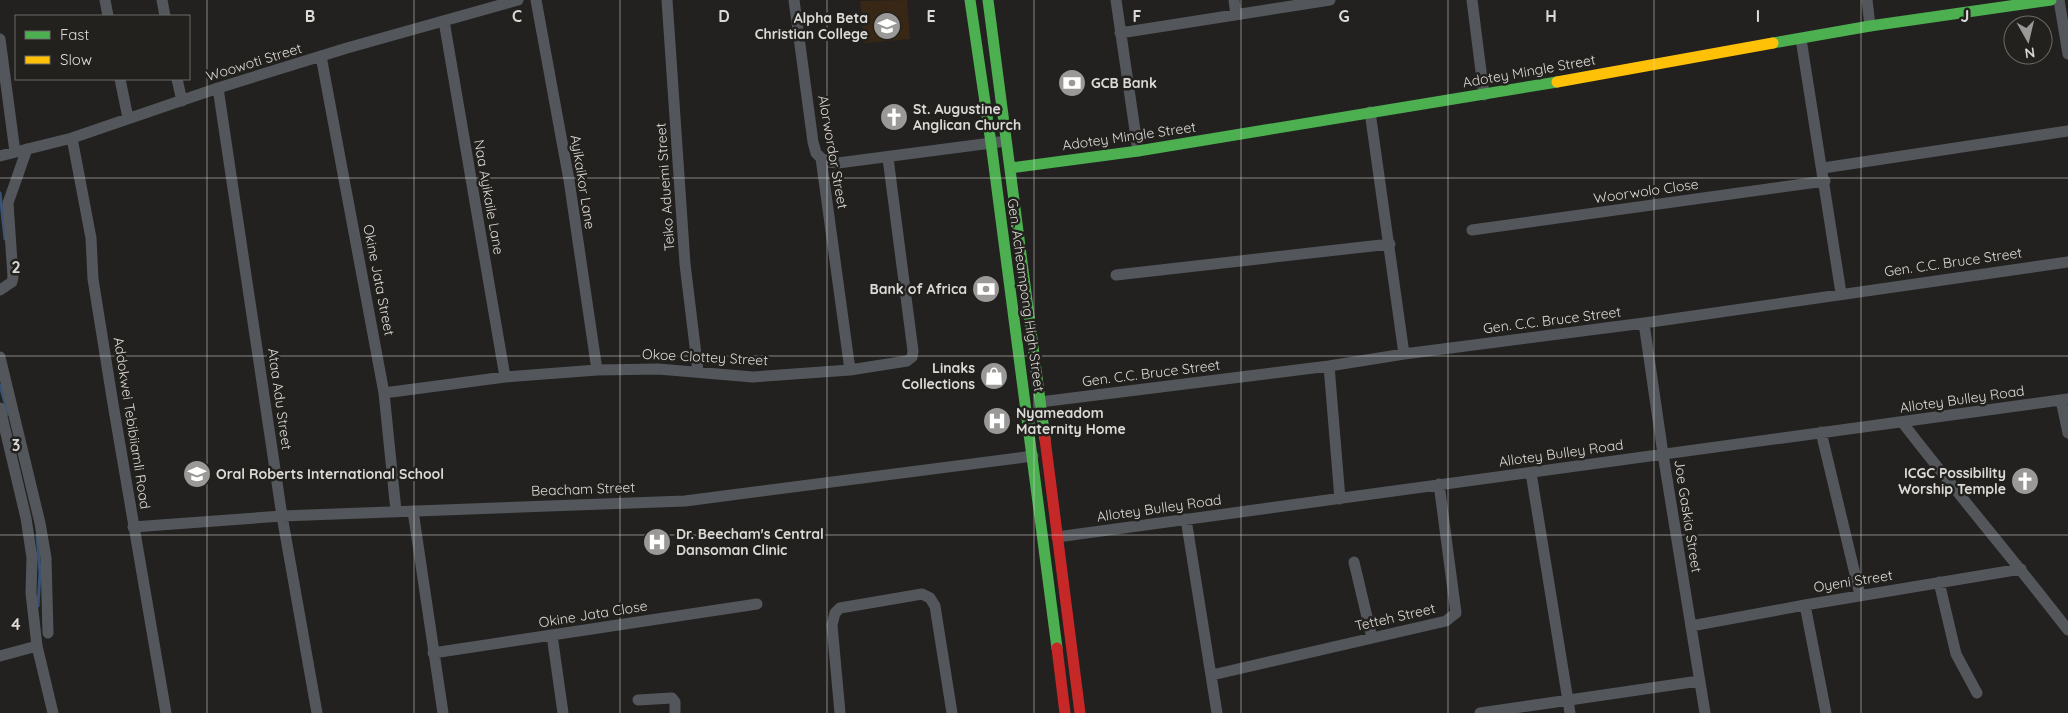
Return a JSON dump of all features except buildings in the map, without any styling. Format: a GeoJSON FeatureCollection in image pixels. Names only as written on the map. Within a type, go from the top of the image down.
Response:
{"type":"FeatureCollection","features":[{"type":"Feature","properties":{"kind":"main road","name":"Gen. Acheampong High Street"},"geometry":{"type":"LineString","coordinates":[[970,0],[991,143],[1065,713]]}},
{"type":"Feature","properties":{"kind":"main road","name":"Gen. Acheampong High Street"},"geometry":{"type":"LineString","coordinates":[[988,0],[1080,713]]}},
{"type":"Feature","properties":{"kind":"main road","name":"Adotey Mingle Street"},"geometry":{"type":"LineString","coordinates":[[1010,168],[1138,151],[1484,95],[1870,26],[2051,0]]}},
{"type":"Feature","properties":{"kind":"street"},"geometry":{"type":"LineString","coordinates":[[105,0],[108,15]]}},
{"type":"Feature","properties":{"kind":"street"},"geometry":{"type":"LineString","coordinates":[[162,0],[165,15]]}},
{"type":"Feature","properties":{"kind":"street","name":"Woowoti Street"},"geometry":{"type":"LineString","coordinates":[[12,153],[72,138],[218,88],[444,21],[483,4],[518,0]]}},
{"type":"Feature","properties":{"kind":"street","name":"Ayikaikor Lane"},"geometry":{"type":"LineString","coordinates":[[536,0],[569,180],[597,370]]}},
{"type":"Feature","properties":{"kind":"street","name":"Teiko Aduemi Street"},"geometry":{"type":"LineString","coordinates":[[667,0],[685,264],[698,371]]}},
{"type":"Feature","properties":{"kind":"street","name":"Alorwordor Street"},"geometry":{"type":"LineString","coordinates":[[794,0],[812,142],[816,153],[821,158],[850,370]]}},
{"type":"Feature","properties":{"kind":"street"},"geometry":{"type":"LineString","coordinates":[[1116,0],[1138,151]]}},
{"type":"Feature","properties":{"kind":"street"},"geometry":{"type":"LineString","coordinates":[[1234,0],[1236,15]]}},
{"type":"Feature","properties":{"kind":"street"},"geometry":{"type":"LineString","coordinates":[[1120,33],[1330,0]]}},
{"type":"Feature","properties":{"kind":"street"},"geometry":{"type":"LineString","coordinates":[[1472,0],[1484,95]]}},
{"type":"Feature","properties":{"kind":"street"},"geometry":{"type":"LineString","coordinates":[[1867,0],[1870,26]]}},
{"type":"Feature","properties":{"kind":"street"},"geometry":{"type":"LineString","coordinates":[[2059,0],[2068,54]]}},
{"type":"Feature","properties":{"kind":"street","name":"Naa Ayikaile Lane"},"geometry":{"type":"LineString","coordinates":[[444,21],[506,377]]}},
{"type":"Feature","properties":{"kind":"street"},"geometry":{"type":"LineString","coordinates":[[0,39],[12,153],[8,203],[14,277],[12,282],[0,290]]}},
{"type":"Feature","properties":{"kind":"street"},"geometry":{"type":"LineString","coordinates":[[1801,39],[1842,293]]}},
{"type":"Feature","properties":{"kind":"street","name":"Okine Jata Street"},"geometry":{"type":"LineString","coordinates":[[321,56],[384,393],[396,511]]}},
{"type":"Feature","properties":{"kind":"street"},"geometry":{"type":"LineString","coordinates":[[120,80],[128,118]]}},
{"type":"Feature","properties":{"kind":"street"},"geometry":{"type":"LineString","coordinates":[[178,80],[182,101]]}},
{"type":"Feature","properties":{"kind":"street","name":"Ataa Adu Street"},"geometry":{"type":"LineString","coordinates":[[218,88],[282,516],[317,713]]}},
{"type":"Feature","properties":{"kind":"street"},"geometry":{"type":"LineString","coordinates":[[1370,112],[1404,354]]}},
{"type":"Feature","properties":{"kind":"street"},"geometry":{"type":"LineString","coordinates":[[1823,168],[2068,131]]}},
{"type":"Feature","properties":{"kind":"street","name":"Addokwei Tebibiiamli Road"},"geometry":{"type":"LineString","coordinates":[[72,138],[91,238],[93,279],[133,527],[166,713]]}},
{"type":"Feature","properties":{"kind":"street"},"geometry":{"type":"LineString","coordinates":[[821,158],[828,162],[838,163],[1007,141]]}},
{"type":"Feature","properties":{"kind":"street","name":"Okoe Clottey Street"},"geometry":{"type":"LineString","coordinates":[[384,393],[506,377],[597,370],[658,369],[698,371],[752,378],[850,370],[907,361],[912,357],[888,158]]}},
{"type":"Feature","properties":{"kind":"street","name":"Woorwolo Close"},"geometry":{"type":"LineString","coordinates":[[1472,230],[1825,181]]}},
{"type":"Feature","properties":{"kind":"street"},"geometry":{"type":"LineString","coordinates":[[1116,275],[1390,244]]}},
{"type":"Feature","properties":{"kind":"street","name":"Gen. C.C. Bruce Street"},"geometry":{"type":"LineString","coordinates":[[1040,402],[1329,366],[2068,262]]}},
{"type":"Feature","properties":{"kind":"street","name":"Joe Gaskia Street"},"geometry":{"type":"LineString","coordinates":[[1644,323],[1705,713]]}},
{"type":"Feature","properties":{"kind":"street"},"geometry":{"type":"LineString","coordinates":[[0,357],[40,523],[46,558],[48,633]]}},
{"type":"Feature","properties":{"kind":"street"},"geometry":{"type":"LineString","coordinates":[[1329,366],[1340,499]]}},
{"type":"Feature","properties":{"kind":"street"},"geometry":{"type":"LineString","coordinates":[[2065,399],[2068,434]]}},
{"type":"Feature","properties":{"kind":"street","name":"Allotey Bulley Road"},"geometry":{"type":"LineString","coordinates":[[1057,536],[2065,399]]}},
{"type":"Feature","properties":{"kind":"street"},"geometry":{"type":"LineString","coordinates":[[0,408],[26,518],[32,558],[31,593],[39,649],[53,713]]}},
{"type":"Feature","properties":{"kind":"street"},"geometry":{"type":"LineString","coordinates":[[1902,422],[2021,568],[2068,630]]}},
{"type":"Feature","properties":{"kind":"street"},"geometry":{"type":"LineString","coordinates":[[1821,432],[1860,596]]}},
{"type":"Feature","properties":{"kind":"street","name":"Beacham Street"},"geometry":{"type":"LineString","coordinates":[[133,527],[282,516],[685,501],[1032,456]]}},
{"type":"Feature","properties":{"kind":"street"},"geometry":{"type":"LineString","coordinates":[[1531,473],[1570,707]]}},
{"type":"Feature","properties":{"kind":"street","name":"Tetteh Street"},"geometry":{"type":"LineString","coordinates":[[1212,674],[1446,621],[1456,613],[1439,484]]}},
{"type":"Feature","properties":{"kind":"street"},"geometry":{"type":"LineString","coordinates":[[412,511],[442,713]]}},
{"type":"Feature","properties":{"kind":"street"},"geometry":{"type":"LineString","coordinates":[[1186,519],[1212,674],[1216,713]]}},
{"type":"Feature","properties":{"kind":"street"},"geometry":{"type":"LineString","coordinates":[[1354,562],[1372,638]]}},
{"type":"Feature","properties":{"kind":"street","name":"Oyeni Street"},"geometry":{"type":"LineString","coordinates":[[1691,626],[2021,568]]}},
{"type":"Feature","properties":{"kind":"street"},"geometry":{"type":"LineString","coordinates":[[1939,582],[1956,654],[1977,693]]}},
{"type":"Feature","properties":{"kind":"street"},"geometry":{"type":"LineString","coordinates":[[840,713],[832,625],[835,613],[840,608],[922,594],[930,598],[935,606],[952,713]]}},
{"type":"Feature","properties":{"kind":"street","name":"Okine Jata Close"},"geometry":{"type":"LineString","coordinates":[[433,653],[757,604]]}},
{"type":"Feature","properties":{"kind":"street"},"geometry":{"type":"LineString","coordinates":[[1805,605],[1826,713]]}},
{"type":"Feature","properties":{"kind":"street"},"geometry":{"type":"LineString","coordinates":[[552,635],[563,713]]}},
{"type":"Feature","properties":{"kind":"street"},"geometry":{"type":"LineString","coordinates":[[0,656],[39,649]]}},
{"type":"Feature","properties":{"kind":"street"},"geometry":{"type":"LineString","coordinates":[[1480,713],[1570,707],[1699,681]]}},
{"type":"Feature","properties":{"kind":"street"},"geometry":{"type":"LineString","coordinates":[[638,700],[672,698],[675,702],[675,713]]}},
{"type":"Feature","properties":{"kind":"shaded area"},"geometry":{"type":"Polygon","coordinates":[[[907,0],[910,39],[864,43],[860,1],[907,0]]]}},
{"type":"Feature","properties":{"kind":"waterway"},"geometry":{"type":"LineString","coordinates":[[0,193],[5,239]]}},
{"type":"Feature","properties":{"kind":"waterway"},"geometry":{"type":"LineString","coordinates":[[0,385],[8,414]]}},
{"type":"Feature","properties":{"kind":"waterway"},"geometry":{"type":"LineString","coordinates":[[37,535],[40,573],[38,606]]}},
{"type":"Feature","properties":{"kind":"traffic: fast"},"geometry":{"type":"LineString","coordinates":[[970,0],[991,143],[1057,648]]}},
{"type":"Feature","properties":{"kind":"traffic: fast"},"geometry":{"type":"LineString","coordinates":[[988,0],[1045,439]]}},
{"type":"Feature","properties":{"kind":"traffic: fast"},"geometry":{"type":"LineString","coordinates":[[1773,43],[1870,26],[2051,0]]}},
{"type":"Feature","properties":{"kind":"traffic: fast"},"geometry":{"type":"LineString","coordinates":[[1010,168],[1138,151],[1557,82]]}},
{"type":"Feature","properties":{"kind":"traffic: slow"},"geometry":{"type":"LineString","coordinates":[[1557,82],[1773,43]]}},
{"type":"Feature","properties":{"kind":"traffic: jam"},"geometry":{"type":"LineString","coordinates":[[1045,439],[1080,713]]}},
{"type":"Feature","properties":{"kind":"traffic: jam"},"geometry":{"type":"LineString","coordinates":[[1057,648],[1065,713]]}},
{"type":"Feature","properties":{"kind":"place","name":"Alpha Beta Christian College"},"geometry":{"type":"Point","coordinates":[887,26]}},
{"type":"Feature","properties":{"kind":"place","name":"GCB Bank"},"geometry":{"type":"Point","coordinates":[1072,83]}},
{"type":"Feature","properties":{"kind":"place","name":"St. Augustine Anglican Church"},"geometry":{"type":"Point","coordinates":[894,117]}},
{"type":"Feature","properties":{"kind":"place","name":"Bank of Africa"},"geometry":{"type":"Point","coordinates":[986,289]}},
{"type":"Feature","properties":{"kind":"place","name":"Linaks Collections"},"geometry":{"type":"Point","coordinates":[994,376]}},
{"type":"Feature","properties":{"kind":"place","name":"Nyameadom Maternity Home"},"geometry":{"type":"Point","coordinates":[997,421]}},
{"type":"Feature","properties":{"kind":"place","name":"Oral Roberts International School"},"geometry":{"type":"Point","coordinates":[197,474]}},
{"type":"Feature","properties":{"kind":"place","name":"ICGC Possibility Worship Temple"},"geometry":{"type":"Point","coordinates":[2025,481]}},
{"type":"Feature","properties":{"kind":"place","name":"Dr. Beecham's Central Dansoman Clinic"},"geometry":{"type":"Point","coordinates":[657,542]}}]}
